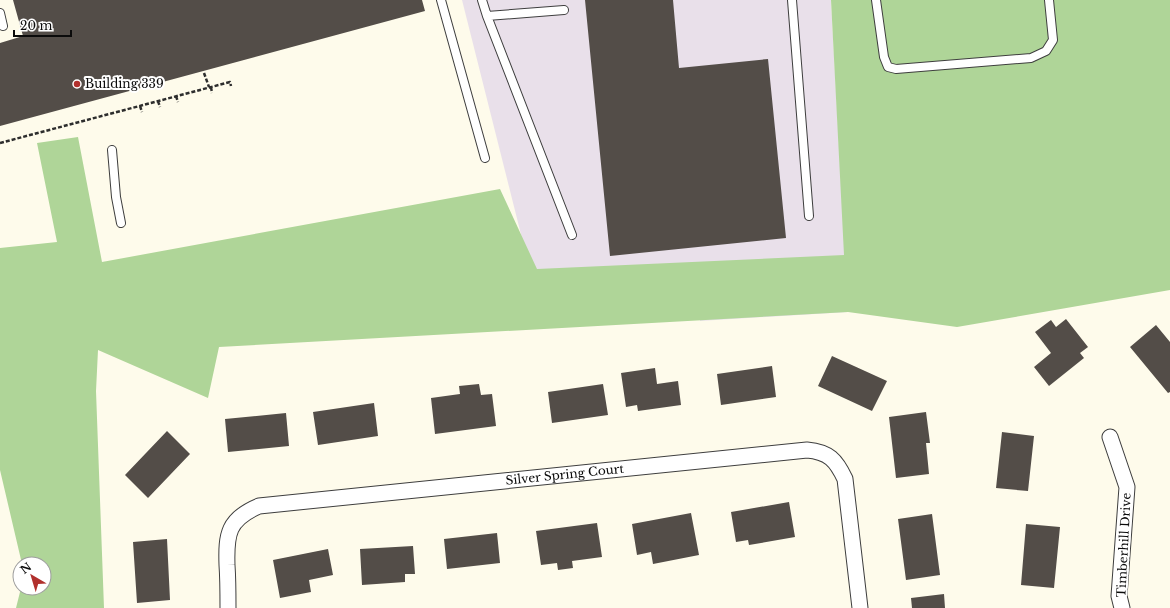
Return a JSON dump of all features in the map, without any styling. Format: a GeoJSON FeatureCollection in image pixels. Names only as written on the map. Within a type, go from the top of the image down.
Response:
{"type":"FeatureCollection","features":[{"type":"Feature","properties":{"kind":"street","name":"Timberhill Drive"},"geometry":{"type":"LineString","coordinates":[[1110,437],[1127,487],[1119,596],[1122,608]]}},
{"type":"Feature","properties":{"kind":"street","name":"Silver Spring Court"},"geometry":{"type":"LineString","coordinates":[[228,608],[226,543],[230,530],[237,519],[247,511],[259,506],[807,450],[820,451],[831,458],[840,468],[845,479],[860,608]]}},
{"type":"Feature","properties":{"kind":"lane"},"geometry":{"type":"LineString","coordinates":[[441,0],[484,158]]}},
{"type":"Feature","properties":{"kind":"lane"},"geometry":{"type":"LineString","coordinates":[[482,0],[572,235]]}},
{"type":"Feature","properties":{"kind":"lane"},"geometry":{"type":"LineString","coordinates":[[792,0],[809,216]]}},
{"type":"Feature","properties":{"kind":"lane"},"geometry":{"type":"LineString","coordinates":[[880,0],[876,0],[884,57],[888,66],[896,69],[1031,58],[1046,51],[1053,40],[1049,0]]}},
{"type":"Feature","properties":{"kind":"lane"},"geometry":{"type":"LineString","coordinates":[[487,16],[564,10]]}},
{"type":"Feature","properties":{"kind":"lane"},"geometry":{"type":"LineString","coordinates":[[0,13],[3,26]]}},
{"type":"Feature","properties":{"kind":"lane"},"geometry":{"type":"LineString","coordinates":[[112,150],[116,197],[121,223]]}},
{"type":"Feature","properties":{"kind":"path"},"geometry":{"type":"LineString","coordinates":[[204,73],[212,93]]}},
{"type":"Feature","properties":{"kind":"path"},"geometry":{"type":"LineString","coordinates":[[0,143],[230,82],[231,86]]}},
{"type":"Feature","properties":{"kind":"path"},"geometry":{"type":"LineString","coordinates":[[176,96],[178,102]]}},
{"type":"Feature","properties":{"kind":"path"},"geometry":{"type":"LineString","coordinates":[[158,101],[160,107]]}},
{"type":"Feature","properties":{"kind":"path"},"geometry":{"type":"LineString","coordinates":[[140,106],[142,112]]}},
{"type":"Feature","properties":{"kind":"shaded area"},"geometry":{"type":"Polygon","coordinates":[[[462,0],[831,0],[848,312],[700,321],[696,289],[539,306],[462,0]]]}},
{"type":"Feature","properties":{"kind":"green space"},"geometry":{"type":"Polygon","coordinates":[[[831,0],[1170,0],[1170,290],[957,327],[848,312],[219,347],[208,398],[98,350],[96,391],[104,608],[16,608],[19,596],[52,596],[52,556],[20,556],[0,470],[0,248],[57,242],[37,143],[78,137],[102,262],[500,189],[537,269],[844,255],[831,0]]]}},
{"type":"Feature","properties":{"kind":"building","name":"Building 339"},"geometry":{"type":"Polygon","coordinates":[[[13,0],[422,0],[425,11],[0,126],[0,43],[23,36],[13,0]]]}},
{"type":"Feature","properties":{"kind":"building"},"geometry":{"type":"Polygon","coordinates":[[[585,0],[673,0],[679,68],[768,59],[786,238],[610,256],[585,0]]]}},
{"type":"Feature","properties":{"kind":"building"},"geometry":{"type":"Polygon","coordinates":[[[1066,319],[1088,347],[1080,353],[1084,358],[1049,386],[1034,367],[1051,353],[1035,332],[1051,320],[1056,327],[1066,319]]]}},
{"type":"Feature","properties":{"kind":"building"},"geometry":{"type":"Polygon","coordinates":[[[1156,325],[1170,342],[1170,392],[1168,393],[1130,347],[1156,325]]]}},
{"type":"Feature","properties":{"kind":"building"},"geometry":{"type":"Polygon","coordinates":[[[832,356],[887,381],[872,411],[818,386],[832,356]]]}},
{"type":"Feature","properties":{"kind":"building"},"geometry":{"type":"Polygon","coordinates":[[[772,366],[776,397],[721,405],[717,374],[772,366]]]}},
{"type":"Feature","properties":{"kind":"building"},"geometry":{"type":"Polygon","coordinates":[[[655,368],[657,384],[678,381],[681,405],[638,411],[637,405],[626,407],[621,373],[655,368]]]}},
{"type":"Feature","properties":{"kind":"building"},"geometry":{"type":"Polygon","coordinates":[[[479,384],[481,395],[492,394],[496,426],[435,434],[431,398],[460,394],[459,386],[479,384]]]}},
{"type":"Feature","properties":{"kind":"building"},"geometry":{"type":"Polygon","coordinates":[[[603,384],[608,415],[552,423],[548,392],[603,384]]]}},
{"type":"Feature","properties":{"kind":"building"},"geometry":{"type":"Polygon","coordinates":[[[374,403],[378,436],[318,445],[313,412],[374,403]]]}},
{"type":"Feature","properties":{"kind":"building"},"geometry":{"type":"Polygon","coordinates":[[[926,412],[930,443],[926,443],[929,474],[896,478],[889,417],[926,412]]]}},
{"type":"Feature","properties":{"kind":"building"},"geometry":{"type":"Polygon","coordinates":[[[286,413],[289,446],[228,452],[225,419],[286,413]]]}},
{"type":"Feature","properties":{"kind":"building"},"geometry":{"type":"Polygon","coordinates":[[[167,431],[190,454],[148,498],[125,475],[167,431]]]}},
{"type":"Feature","properties":{"kind":"building"},"geometry":{"type":"Polygon","coordinates":[[[1002,432],[1034,436],[1028,491],[996,488],[1002,432]]]}},
{"type":"Feature","properties":{"kind":"building"},"geometry":{"type":"Polygon","coordinates":[[[789,502],[795,537],[749,545],[748,540],[736,542],[731,512],[789,502]]]}},
{"type":"Feature","properties":{"kind":"building"},"geometry":{"type":"Polygon","coordinates":[[[691,513],[699,555],[653,564],[651,552],[637,555],[632,524],[691,513]]]}},
{"type":"Feature","properties":{"kind":"building"},"geometry":{"type":"Polygon","coordinates":[[[932,514],[940,575],[906,580],[898,519],[932,514]]]}},
{"type":"Feature","properties":{"kind":"building"},"geometry":{"type":"Polygon","coordinates":[[[597,523],[602,557],[572,561],[573,568],[558,570],[557,563],[541,565],[536,531],[597,523]]]}},
{"type":"Feature","properties":{"kind":"building"},"geometry":{"type":"Polygon","coordinates":[[[1026,524],[1060,527],[1054,588],[1021,585],[1026,524]]]}},
{"type":"Feature","properties":{"kind":"building"},"geometry":{"type":"Polygon","coordinates":[[[497,533],[500,563],[447,569],[444,539],[497,533]]]}},
{"type":"Feature","properties":{"kind":"building"},"geometry":{"type":"Polygon","coordinates":[[[167,539],[170,600],[137,603],[133,542],[167,539]]]}},
{"type":"Feature","properties":{"kind":"building"},"geometry":{"type":"Polygon","coordinates":[[[413,546],[415,574],[405,574],[405,582],[362,585],[360,549],[413,546]]]}},
{"type":"Feature","properties":{"kind":"building"},"geometry":{"type":"Polygon","coordinates":[[[328,549],[333,575],[309,580],[311,592],[280,598],[273,560],[328,549]]]}},
{"type":"Feature","properties":{"kind":"building"},"geometry":{"type":"Polygon","coordinates":[[[944,594],[945,608],[912,608],[911,598],[944,594]]]}},
{"type":"Feature","properties":{"kind":"place","name":"Building 339"},"geometry":{"type":"Point","coordinates":[77,84]}}]}
